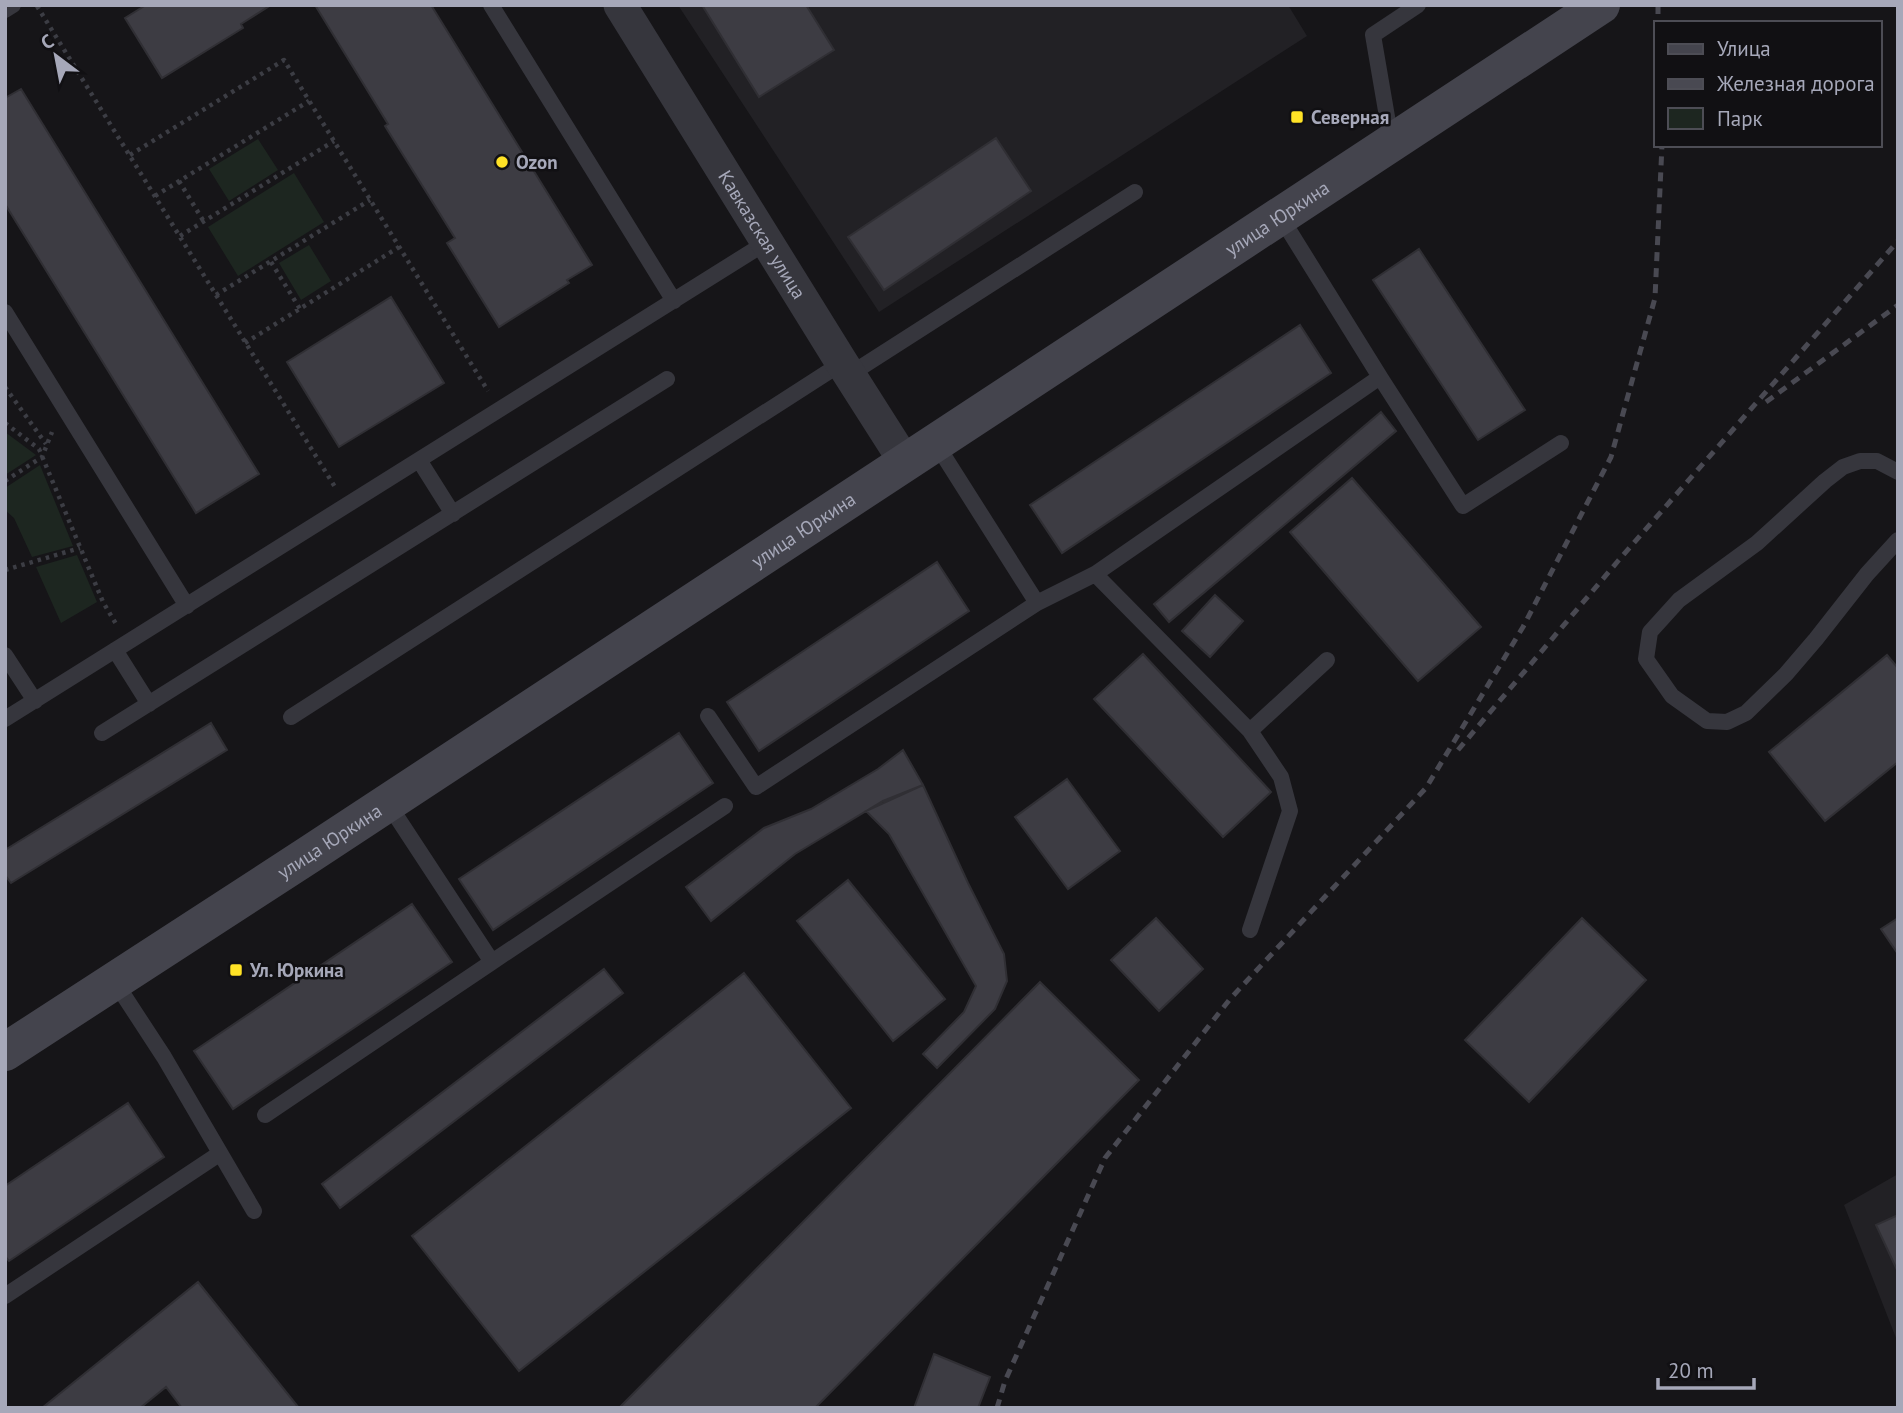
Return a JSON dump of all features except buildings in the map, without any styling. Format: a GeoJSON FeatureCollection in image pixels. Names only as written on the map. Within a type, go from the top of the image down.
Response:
{"type":"FeatureCollection","features":[{"type":"Feature","properties":{"kind":"main road","name":"улица Юркина"},"geometry":{"type":"LineString","coordinates":[[5,1052],[1601,5]]}},
{"type":"Feature","properties":{"kind":"street","name":"Кавказская улица"},"geometry":{"type":"LineString","coordinates":[[620,5],[846,369],[920,452]]}},
{"type":"Feature","properties":{"kind":"lane"},"geometry":{"type":"LineString","coordinates":[[5,10],[13,5]]}},
{"type":"Feature","properties":{"kind":"lane"},"geometry":{"type":"LineString","coordinates":[[491,5],[674,301]]}},
{"type":"Feature","properties":{"kind":"lane"},"geometry":{"type":"LineString","coordinates":[[1392,143],[1373,35],[1418,5]]}},
{"type":"Feature","properties":{"kind":"lane"},"geometry":{"type":"LineString","coordinates":[[291,717],[846,369],[1135,192]]}},
{"type":"Feature","properties":{"kind":"lane"},"geometry":{"type":"LineString","coordinates":[[1280,216],[1463,506],[1562,443]]}},
{"type":"Feature","properties":{"kind":"lane"},"geometry":{"type":"LineString","coordinates":[[5,719],[767,243]]}},
{"type":"Feature","properties":{"kind":"lane"},"geometry":{"type":"LineString","coordinates":[[5,312],[187,606]]}},
{"type":"Feature","properties":{"kind":"lane"},"geometry":{"type":"LineString","coordinates":[[708,716],[756,787],[1037,603],[1095,574],[1380,377]]}},
{"type":"Feature","properties":{"kind":"lane"},"geometry":{"type":"LineString","coordinates":[[102,733],[667,379]]}},
{"type":"Feature","properties":{"kind":"lane"},"geometry":{"type":"LineString","coordinates":[[920,452],[1037,603]]}},
{"type":"Feature","properties":{"kind":"lane"},"geometry":{"type":"LineString","coordinates":[[419,460],[453,514]]}},
{"type":"Feature","properties":{"kind":"lane"},"geometry":{"type":"LineString","coordinates":[[1898,472],[1877,461],[1860,461],[1843,467],[1757,543],[1679,600],[1650,632],[1646,659],[1672,696],[1707,721],[1727,722],[1746,713],[1786,674],[1898,540]]}},
{"type":"Feature","properties":{"kind":"lane"},"geometry":{"type":"LineString","coordinates":[[1095,574],[1250,731],[1281,777],[1290,811],[1250,930]]}},
{"type":"Feature","properties":{"kind":"lane"},"geometry":{"type":"LineString","coordinates":[[121,646],[149,704]]}},
{"type":"Feature","properties":{"kind":"lane"},"geometry":{"type":"LineString","coordinates":[[5,655],[35,701]]}},
{"type":"Feature","properties":{"kind":"lane"},"geometry":{"type":"LineString","coordinates":[[1250,731],[1327,660]]}},
{"type":"Feature","properties":{"kind":"lane"},"geometry":{"type":"LineString","coordinates":[[387,802],[492,962]]}},
{"type":"Feature","properties":{"kind":"lane"},"geometry":{"type":"LineString","coordinates":[[265,1115],[725,806]]}},
{"type":"Feature","properties":{"kind":"lane"},"geometry":{"type":"LineString","coordinates":[[115,982],[164,1057],[254,1211]]}},
{"type":"Feature","properties":{"kind":"lane"},"geometry":{"type":"LineString","coordinates":[[5,1296],[219,1154]]}},
{"type":"Feature","properties":{"kind":"path"},"geometry":{"type":"LineString","coordinates":[[37,5],[346,506]]}},
{"type":"Feature","properties":{"kind":"path"},"geometry":{"type":"LineString","coordinates":[[130,155],[284,60],[500,410]]}},
{"type":"Feature","properties":{"kind":"path"},"geometry":{"type":"LineString","coordinates":[[155,196],[309,101]]}},
{"type":"Feature","properties":{"kind":"path"},"geometry":{"type":"LineString","coordinates":[[180,236],[334,141]]}},
{"type":"Feature","properties":{"kind":"path"},"geometry":{"type":"LineString","coordinates":[[179,181],[204,222]]}},
{"type":"Feature","properties":{"kind":"path"},"geometry":{"type":"LineString","coordinates":[[216,295],[370,200]]}},
{"type":"Feature","properties":{"kind":"path"},"geometry":{"type":"LineString","coordinates":[[245,343],[399,247]]}},
{"type":"Feature","properties":{"kind":"path"},"geometry":{"type":"LineString","coordinates":[[271,262],[300,309]]}},
{"type":"Feature","properties":{"kind":"path"},"geometry":{"type":"LineString","coordinates":[[5,387],[47,444]]}},
{"type":"Feature","properties":{"kind":"path"},"geometry":{"type":"LineString","coordinates":[[5,481],[42,457],[62,405]]}},
{"type":"Feature","properties":{"kind":"path"},"geometry":{"type":"LineString","coordinates":[[5,423],[39,449],[121,646]]}},
{"type":"Feature","properties":{"kind":"path"},"geometry":{"type":"LineString","coordinates":[[5,570],[80,548]]}},
{"type":"Feature","properties":{"kind":"shaded area"},"geometry":{"type":"Polygon","coordinates":[[[678,5],[1288,5],[1307,36],[879,312],[678,5]]]}},
{"type":"Feature","properties":{"kind":"shaded area"},"geometry":{"type":"Polygon","coordinates":[[[1898,1174],[1898,1343],[1844,1205],[1898,1174]]]}},
{"type":"Feature","properties":{"kind":"green space"},"geometry":{"type":"Polygon","coordinates":[[[258,139],[278,170],[229,201],[209,169],[258,139]]]}},
{"type":"Feature","properties":{"kind":"green space"},"geometry":{"type":"Polygon","coordinates":[[[294,173],[324,222],[238,276],[208,227],[294,173]]]}},
{"type":"Feature","properties":{"kind":"green space"},"geometry":{"type":"Polygon","coordinates":[[[309,245],[331,281],[301,300],[279,263],[309,245]]]}},
{"type":"Feature","properties":{"kind":"green space"},"geometry":{"type":"Polygon","coordinates":[[[5,432],[36,455],[5,475],[5,432]]]}},
{"type":"Feature","properties":{"kind":"green space"},"geometry":{"type":"Polygon","coordinates":[[[40,465],[73,546],[32,557],[14,518],[5,510],[5,488],[40,465]]]}},
{"type":"Feature","properties":{"kind":"green space"},"geometry":{"type":"Polygon","coordinates":[[[77,555],[97,602],[61,623],[36,567],[77,555]]]}},
{"type":"Feature","properties":{"kind":"railway"},"geometry":{"type":"LineString","coordinates":[[1658,5],[1658,21]]}},
{"type":"Feature","properties":{"kind":"railway"},"geometry":{"type":"LineString","coordinates":[[997,1408],[1005,1381],[1105,1158],[1230,999],[1426,788],[1523,627],[1611,457],[1655,298],[1662,147]]}},
{"type":"Feature","properties":{"kind":"railway"},"geometry":{"type":"LineString","coordinates":[[1458,750],[1618,561],[1898,241]]}},
{"type":"Feature","properties":{"kind":"railway"},"geometry":{"type":"LineString","coordinates":[[1766,402],[1898,305]]}},
{"type":"Feature","properties":{"kind":"place","name":"Северная"},"geometry":{"type":"Point","coordinates":[1297,117]}},
{"type":"Feature","properties":{"kind":"place","name":"Ozon"},"geometry":{"type":"Point","coordinates":[502,162]}},
{"type":"Feature","properties":{"kind":"place","name":"Ул. Юркина"},"geometry":{"type":"Point","coordinates":[236,970]}}]}
